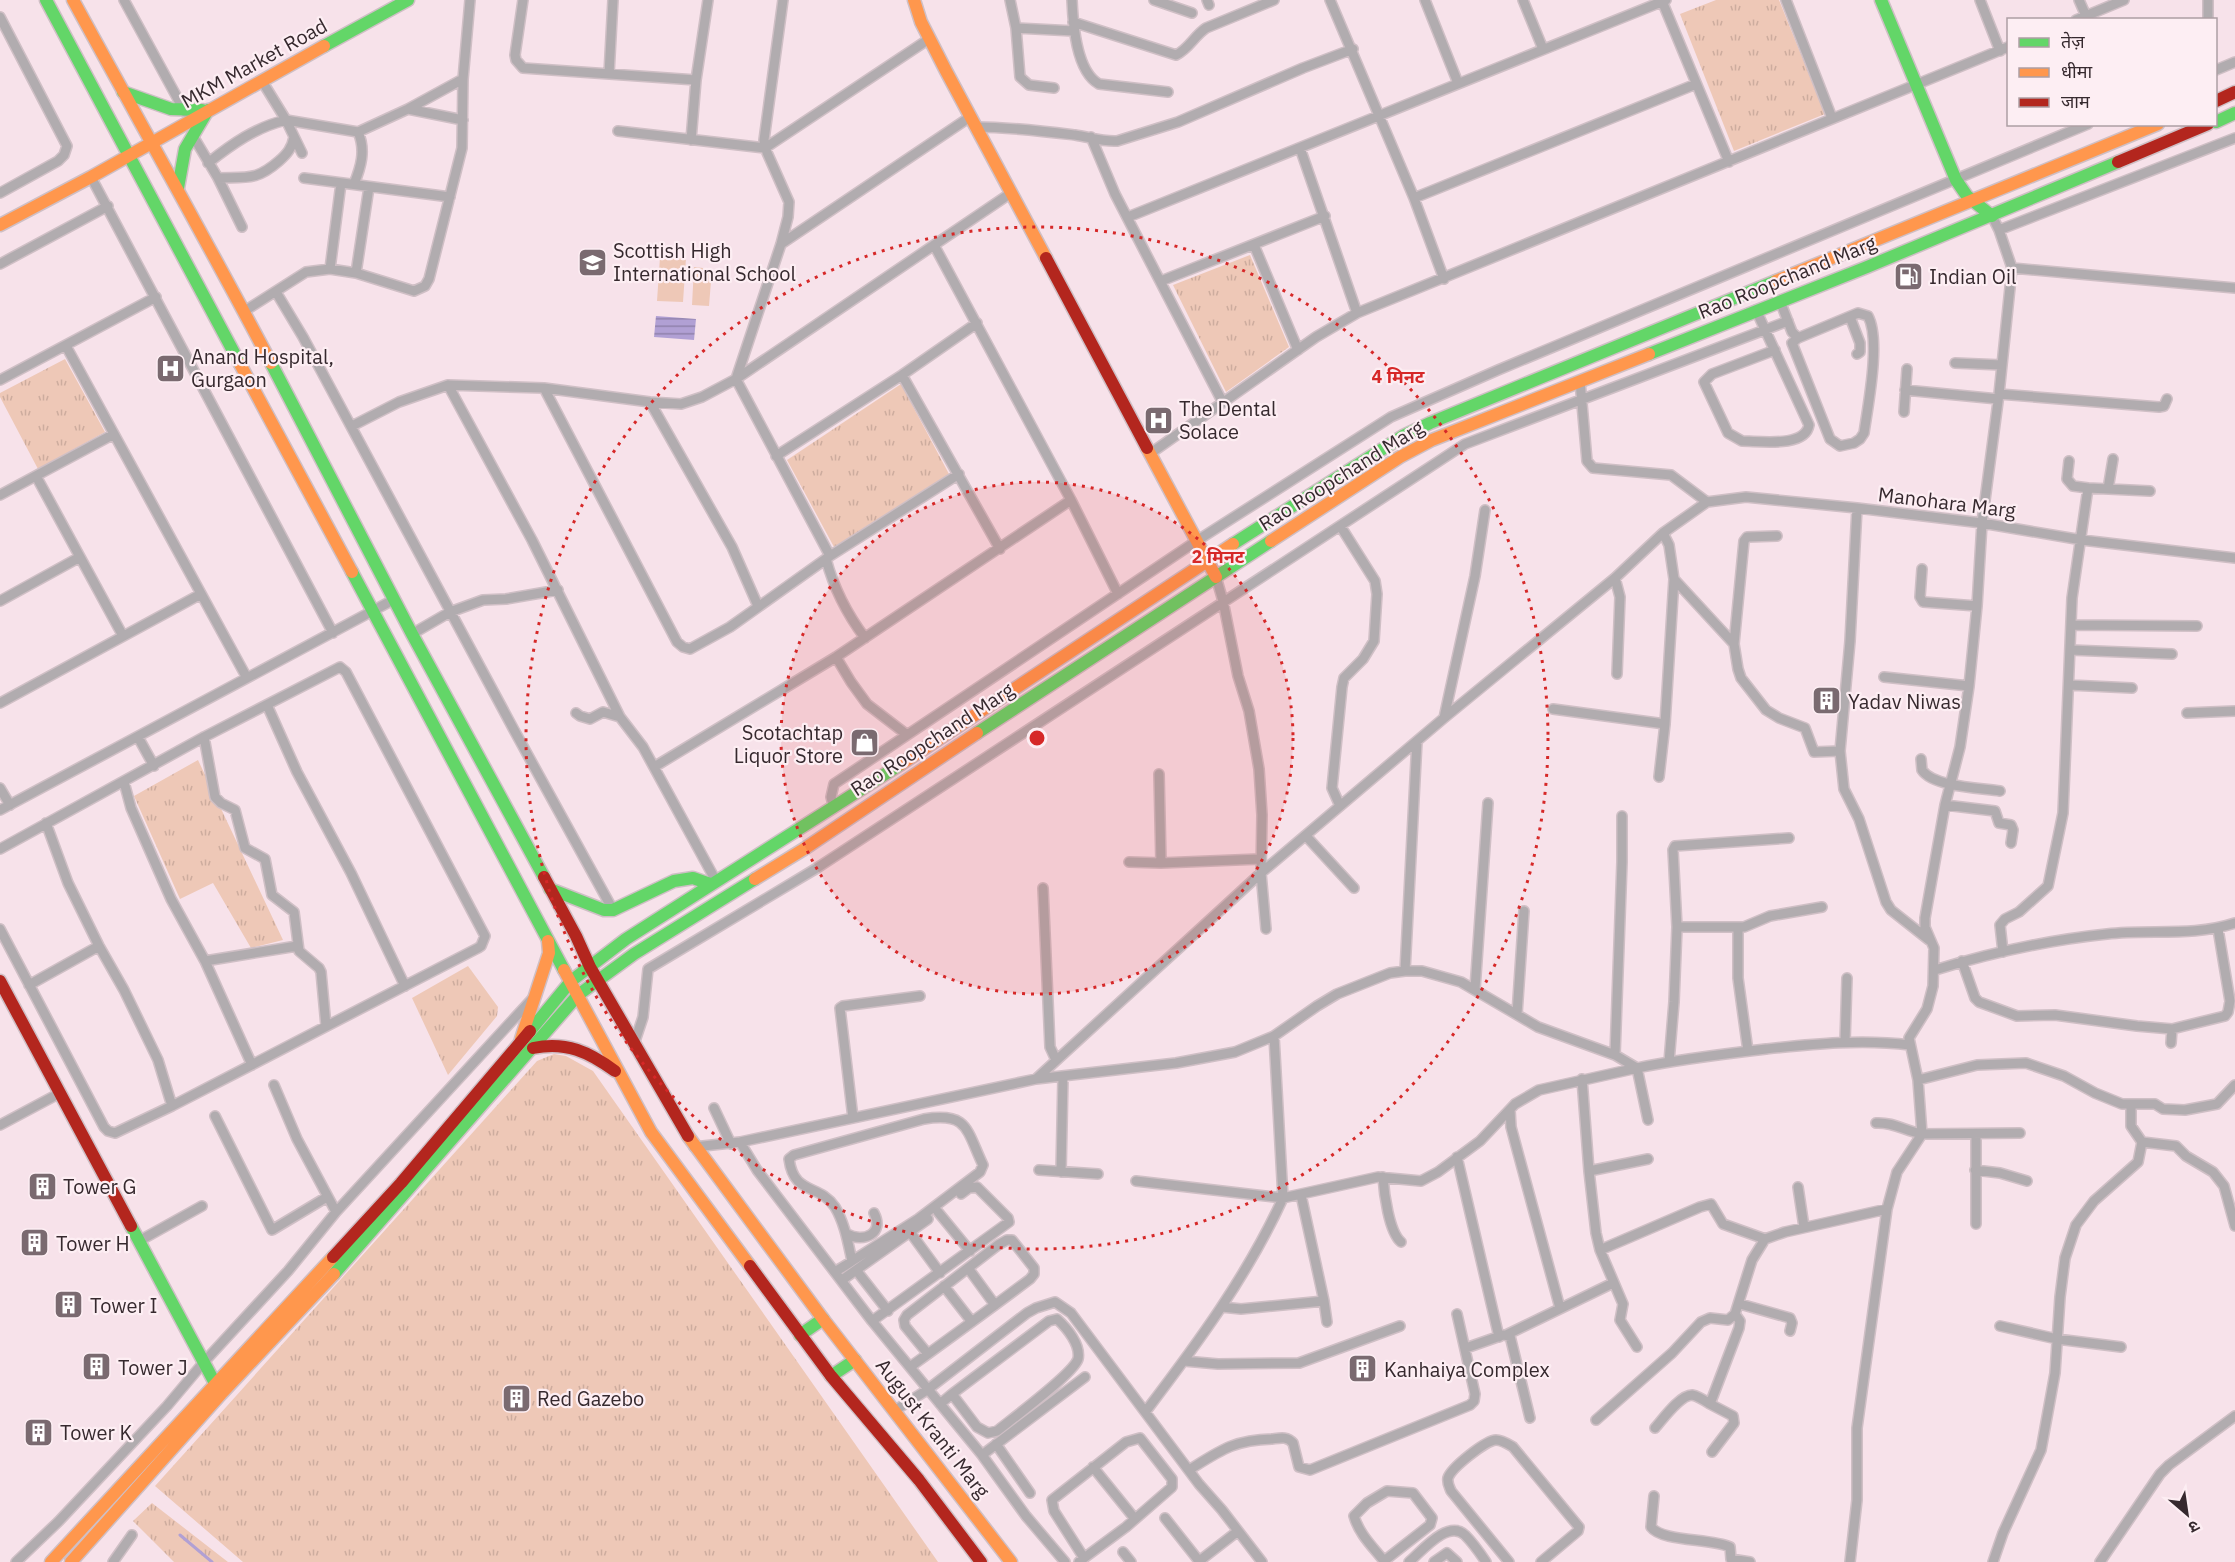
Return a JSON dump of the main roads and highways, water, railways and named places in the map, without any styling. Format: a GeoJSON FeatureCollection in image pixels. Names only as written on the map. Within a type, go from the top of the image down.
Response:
{"type":"FeatureCollection","features":[{"type":"Feature","properties":{"kind":"main road"},"geometry":{"type":"LineString","coordinates":[[46,0],[571,981],[618,1074],[664,1151],[831,1376],[919,1480],[981,1562]]}},
{"type":"Feature","properties":{"kind":"main road","name":"August Kranti Marg"},"geometry":{"type":"LineString","coordinates":[[73,0],[150,142],[178,188],[393,600],[590,967],[694,1147],[823,1319],[1011,1562]]}},
{"type":"Feature","properties":{"kind":"main road","name":"MKM Market Road"},"geometry":{"type":"LineString","coordinates":[[0,225],[91,177],[209,109],[408,0]]}},
{"type":"Feature","properties":{"kind":"main road"},"geometry":{"type":"LineString","coordinates":[[914,0],[929,39],[1216,577]]}},
{"type":"Feature","properties":{"kind":"main road"},"geometry":{"type":"LineString","coordinates":[[1881,0],[1956,180],[1972,200],[1992,216]]}},
{"type":"Feature","properties":{"kind":"main road"},"geometry":{"type":"LineString","coordinates":[[123,92],[166,109],[185,112],[209,109]]}},
{"type":"Feature","properties":{"kind":"main road"},"geometry":{"type":"LineString","coordinates":[[2217,100],[2235,92]]}},
{"type":"Feature","properties":{"kind":"main road"},"geometry":{"type":"LineString","coordinates":[[178,188],[185,149],[209,109]]}},
{"type":"Feature","properties":{"kind":"main road"},"geometry":{"type":"LineString","coordinates":[[2217,122],[2235,113]]}},
{"type":"Feature","properties":{"kind":"main road","name":"Rao Roopchand Marg"},"geometry":{"type":"LineString","coordinates":[[218,1388],[401,1183],[571,981],[626,939],[834,808],[1208,560],[1403,436],[2153,126]]}},
{"type":"Feature","properties":{"kind":"main road","name":"Rao Roopchand Marg"},"geometry":{"type":"LineString","coordinates":[[218,1388],[351,1254],[578,995],[634,954],[804,849],[1400,457],[1432,440],[1992,216],[2203,126]]}},
{"type":"Feature","properties":{"kind":"main road"},"geometry":{"type":"LineString","coordinates":[[550,889],[596,908],[613,910],[673,882],[687,878],[713,883]]}},
{"type":"Feature","properties":{"kind":"main road"},"geometry":{"type":"LineString","coordinates":[[518,1046],[549,953],[547,937]]}},
{"type":"Feature","properties":{"kind":"main road"},"geometry":{"type":"LineString","coordinates":[[0,981],[218,1388]]}},
{"type":"Feature","properties":{"kind":"main road"},"geometry":{"type":"LineString","coordinates":[[532,1049],[546,1044],[571,1045],[593,1055],[618,1074]]}},
{"type":"Feature","properties":{"kind":"main road"},"geometry":{"type":"LineString","coordinates":[[800,1335],[823,1319]]}},
{"type":"Feature","properties":{"kind":"main road"},"geometry":{"type":"LineString","coordinates":[[831,1376],[855,1360]]}},
{"type":"Feature","properties":{"kind":"main road"},"geometry":{"type":"LineString","coordinates":[[51,1562],[218,1388]]}},
{"type":"Feature","properties":{"kind":"main road"},"geometry":{"type":"LineString","coordinates":[[71,1562],[218,1388]]}},
{"type":"Feature","properties":{"kind":"waterway"},"geometry":{"type":"LineString","coordinates":[[180,1535],[212,1562]]}},
{"type":"Feature","properties":{"kind":"place","name":"Scottish High International School"},"geometry":{"type":"Point","coordinates":[592,262]}},
{"type":"Feature","properties":{"kind":"place","name":"Indian Oil"},"geometry":{"type":"Point","coordinates":[1908,276]}},
{"type":"Feature","properties":{"kind":"place","name":"Anand Hospital, Gurgaon"},"geometry":{"type":"Point","coordinates":[170,368]}},
{"type":"Feature","properties":{"kind":"place","name":"The Dental Solace"},"geometry":{"type":"Point","coordinates":[1158,420]}},
{"type":"Feature","properties":{"kind":"place","name":"Yadav Niwas"},"geometry":{"type":"Point","coordinates":[1827,701]}},
{"type":"Feature","properties":{"kind":"place","name":"Scotachtap Liquor Store"},"geometry":{"type":"Point","coordinates":[864,743]}},
{"type":"Feature","properties":{"kind":"place","name":"Tower G"},"geometry":{"type":"Point","coordinates":[42,1186]}},
{"type":"Feature","properties":{"kind":"place","name":"Tower H"},"geometry":{"type":"Point","coordinates":[35,1243]}},
{"type":"Feature","properties":{"kind":"place","name":"Tower I"},"geometry":{"type":"Point","coordinates":[69,1305]}},
{"type":"Feature","properties":{"kind":"place","name":"Tower J"},"geometry":{"type":"Point","coordinates":[97,1367]}},
{"type":"Feature","properties":{"kind":"place","name":"Kanhaiya Complex"},"geometry":{"type":"Point","coordinates":[1363,1369]}},
{"type":"Feature","properties":{"kind":"place","name":"Red Gazebo"},"geometry":{"type":"Point","coordinates":[516,1398]}},
{"type":"Feature","properties":{"kind":"place","name":"Tower K"},"geometry":{"type":"Point","coordinates":[39,1432]}}]}
